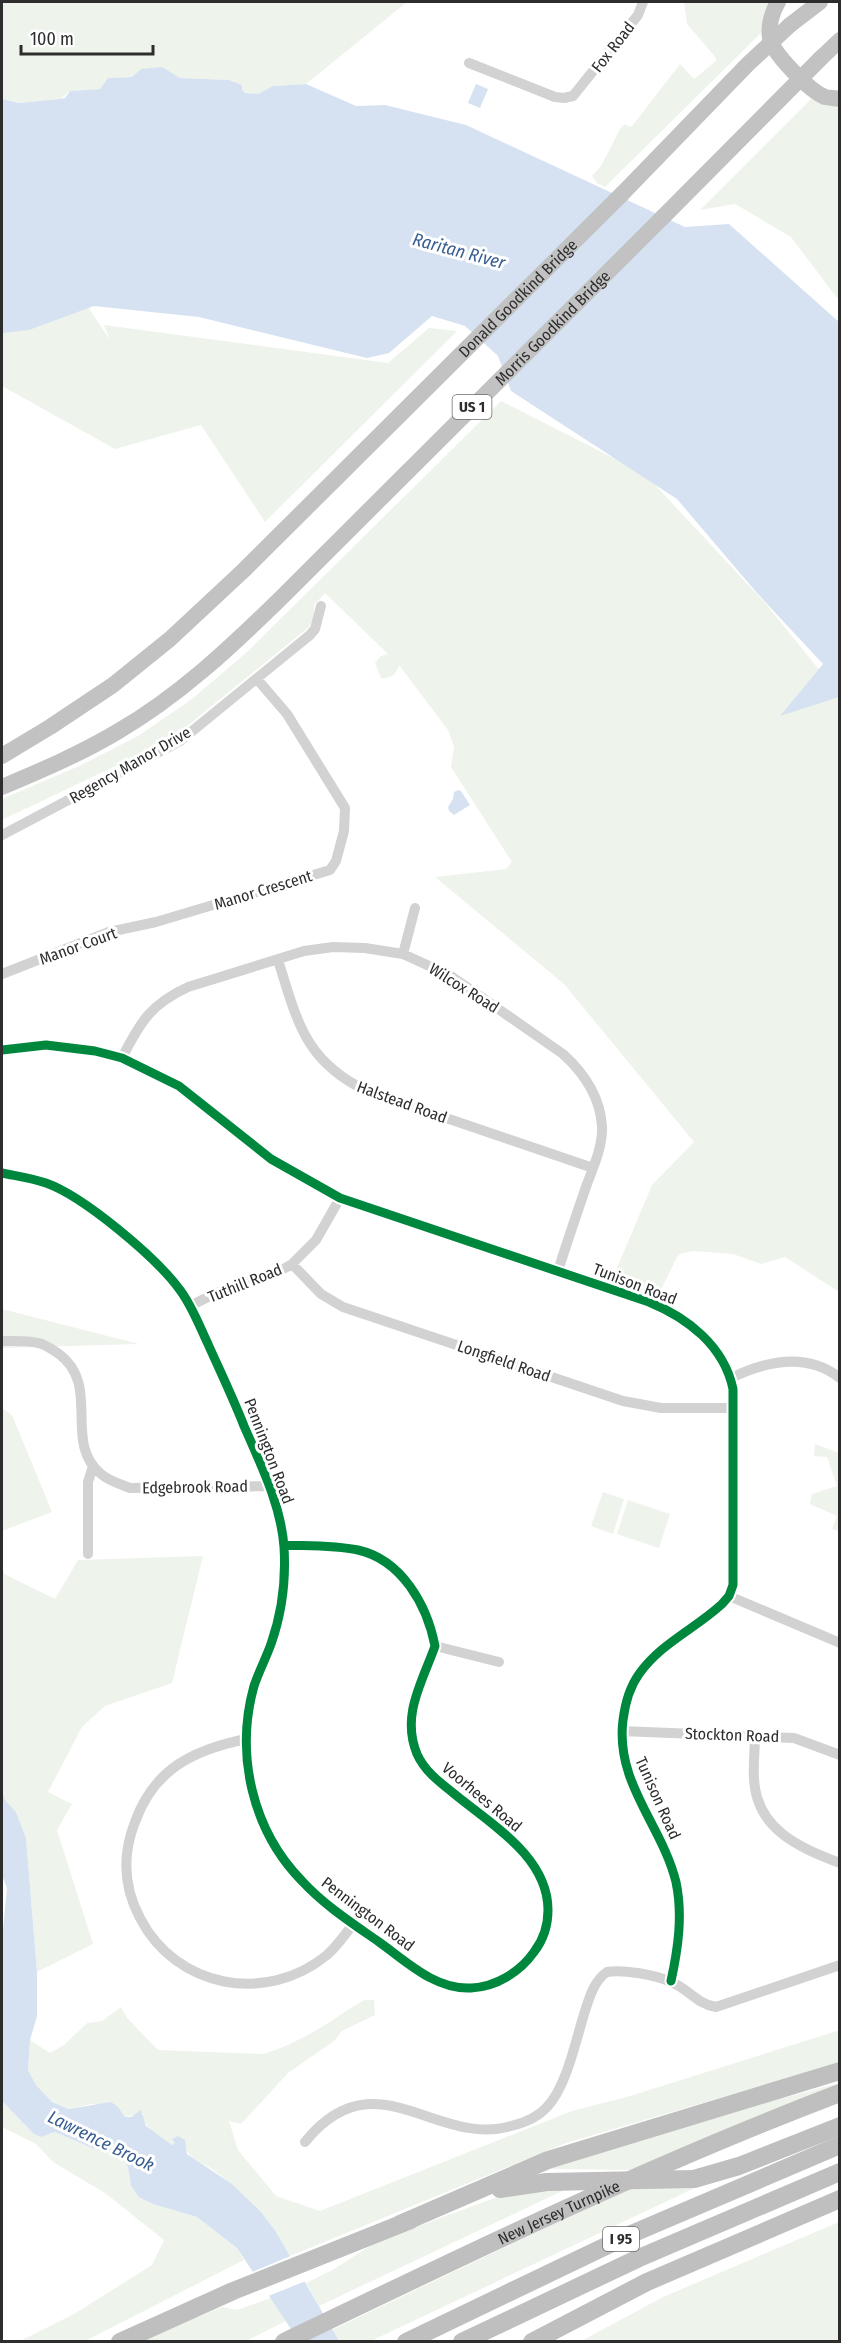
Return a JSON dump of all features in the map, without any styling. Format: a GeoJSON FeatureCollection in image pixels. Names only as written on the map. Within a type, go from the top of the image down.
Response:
{"type":"FeatureCollection","features":[{"type":"Feature","properties":{"kind":"highway"},"geometry":{"type":"LineString","coordinates":[[778,2],[773,10],[770,25],[770,39],[776,52],[812,88],[824,96],[840,99]]}},
{"type":"Feature","properties":{"kind":"highway","name":"Donald Goodkind Bridge"},"geometry":{"type":"LineString","coordinates":[[2,756],[113,685],[170,639],[244,570],[622,194],[748,64],[790,25],[820,2]]}},
{"type":"Feature","properties":{"kind":"highway","name":"Morris Goodkind Bridge"},"geometry":{"type":"LineString","coordinates":[[2,788],[117,732],[188,684],[222,655],[840,40]]}},
{"type":"Feature","properties":{"kind":"highway"},"geometry":{"type":"LineString","coordinates":[[400,2224],[458,2197],[584,2148],[840,2071]]}},
{"type":"Feature","properties":{"kind":"highway","name":"New Jersey Turnpike"},"geometry":{"type":"LineString","coordinates":[[284,2342],[604,2190],[766,2121],[840,2093]]}},
{"type":"Feature","properties":{"kind":"highway"},"geometry":{"type":"LineString","coordinates":[[120,2342],[327,2252],[479,2195],[524,2184],[547,2182],[694,2179],[739,2166],[840,2126]]}},
{"type":"Feature","properties":{"kind":"highway","name":"I 95"},"geometry":{"type":"LineString","coordinates":[[406,2342],[629,2235],[840,2145]]}},
{"type":"Feature","properties":{"kind":"highway","name":"I 95"},"geometry":{"type":"LineString","coordinates":[[462,2342],[639,2258],[840,2172]]}},
{"type":"Feature","properties":{"kind":"highway"},"geometry":{"type":"LineString","coordinates":[[532,2342],[648,2282],[840,2199]]}},
{"type":"Feature","properties":{"kind":"street","name":"Fox Road"},"geometry":{"type":"LineString","coordinates":[[469,63],[555,97],[573,96],[638,15],[643,2]]}},
{"type":"Feature","properties":{"kind":"street","name":"Regency Manor Drive"},"geometry":{"type":"LineString","coordinates":[[2,835],[180,741],[310,635],[315,628],[321,606]]}},
{"type":"Feature","properties":{"kind":"street","name":"Manor Crescent"},"geometry":{"type":"LineString","coordinates":[[156,922],[330,870],[336,861],[344,831],[345,808],[287,714],[257,679]]}},
{"type":"Feature","properties":{"kind":"street"},"geometry":{"type":"LineString","coordinates":[[403,954],[415,908]]}},
{"type":"Feature","properties":{"kind":"street","name":"Manor Court"},"geometry":{"type":"LineString","coordinates":[[2,974],[109,932],[156,922]]}},
{"type":"Feature","properties":{"kind":"street","name":"Wilcox Road"},"geometry":{"type":"LineString","coordinates":[[122,1058],[143,1019],[162,1001],[188,987],[304,951],[365,948],[403,954],[451,976],[563,1054],[580,1070],[599,1108],[602,1127],[593,1168],[558,1271]]}},
{"type":"Feature","properties":{"kind":"street","name":"Halstead Road"},"geometry":{"type":"LineString","coordinates":[[278,960],[298,1023],[307,1041],[334,1071],[350,1083],[367,1091],[593,1168]]}},
{"type":"Feature","properties":{"kind":"street","name":"Tunison Road"},"geometry":{"type":"LineString","coordinates":[[2,1050],[46,1045],[95,1051],[122,1058],[179,1086],[271,1159],[340,1198],[649,1302],[673,1313],[705,1337],[723,1361],[731,1378],[734,1408],[735,1574],[729,1596],[716,1609],[662,1648],[640,1672],[627,1698],[621,1731],[624,1764],[667,1857],[676,1882],[679,1930],[677,1956],[671,1981]]}},
{"type":"Feature","properties":{"kind":"street","name":"Pennington Road"},"geometry":{"type":"LineString","coordinates":[[2,1173],[48,1184],[88,1206],[166,1273],[190,1306],[270,1486],[284,1545],[282,1604],[271,1644],[255,1682],[249,1706],[246,1739],[248,1773],[254,1797],[264,1825],[275,1845],[302,1882],[353,1924],[425,1975],[458,1988],[490,1985],[521,1968],[533,1955]]}},
{"type":"Feature","properties":{"kind":"street","name":"Tuthill Road"},"geometry":{"type":"LineString","coordinates":[[190,1306],[214,1294],[278,1272],[292,1264],[316,1240],[340,1198]]}},
{"type":"Feature","properties":{"kind":"street","name":"Longfield Road"},"geometry":{"type":"LineString","coordinates":[[292,1264],[321,1294],[344,1307],[623,1401],[661,1408],[734,1408]]}},
{"type":"Feature","properties":{"kind":"street"},"geometry":{"type":"LineString","coordinates":[[2,1341],[38,1343],[51,1349],[72,1365],[80,1381],[82,1437],[86,1455],[93,1466],[88,1482],[88,1554]]}},
{"type":"Feature","properties":{"kind":"street"},"geometry":{"type":"LineString","coordinates":[[731,1378],[783,1361],[794,1360],[823,1368],[840,1378]]}},
{"type":"Feature","properties":{"kind":"street","name":"Edgebrook Road"},"geometry":{"type":"LineString","coordinates":[[93,1466],[107,1478],[130,1488],[270,1486]]}},
{"type":"Feature","properties":{"kind":"street"},"geometry":{"type":"LineString","coordinates":[[284,1545],[341,1547],[373,1555],[387,1562],[417,1597],[435,1646],[499,1662]]}},
{"type":"Feature","properties":{"kind":"street"},"geometry":{"type":"LineString","coordinates":[[729,1596],[840,1643]]}},
{"type":"Feature","properties":{"kind":"street","name":"Voorhees Road"},"geometry":{"type":"LineString","coordinates":[[435,1646],[411,1710],[410,1726],[413,1743],[418,1758],[432,1776],[520,1848],[537,1872],[545,1887],[548,1920],[545,1933],[533,1955]]}},
{"type":"Feature","properties":{"kind":"street","name":"Stockton Road"},"geometry":{"type":"LineString","coordinates":[[621,1731],[794,1738],[840,1755]]}},
{"type":"Feature","properties":{"kind":"street"},"geometry":{"type":"LineString","coordinates":[[755,1736],[756,1793],[768,1820],[792,1842],[840,1863]]}},
{"type":"Feature","properties":{"kind":"street"},"geometry":{"type":"LineString","coordinates":[[246,1739],[212,1747],[181,1762],[155,1784],[138,1812],[126,1850],[125,1871],[135,1909],[147,1932],[160,1949],[178,1964],[195,1973],[216,1980],[260,1984],[276,1981],[310,1966],[333,1948],[353,1924]]}},
{"type":"Feature","properties":{"kind":"street"},"geometry":{"type":"LineString","coordinates":[[305,2142],[327,2118],[342,2110],[372,2104],[391,2106],[478,2130],[511,2127],[536,2117],[555,2097],[590,1995],[600,1976],[607,1972],[613,1971],[671,1981],[694,1999],[705,2005],[716,2007],[840,1965]]}},
{"type":"Feature","properties":{"kind":"shaded area"},"geometry":{"type":"Polygon","coordinates":[[[2,2],[407,2],[306,84],[273,86],[258,94],[245,93],[242,91],[242,85],[229,80],[180,78],[169,73],[141,69],[132,77],[108,78],[100,89],[70,91],[60,99],[19,103],[2,99],[2,2]]]}},
{"type":"Feature","properties":{"kind":"shaded area"},"geometry":{"type":"Polygon","coordinates":[[[684,2],[773,2],[764,30],[605,187],[597,183],[592,176],[601,166],[620,129],[625,124],[630,127],[633,125],[680,64],[694,79],[716,61],[716,58],[687,24],[684,2]]]}},
{"type":"Feature","properties":{"kind":"shaded area"},"geometry":{"type":"Polygon","coordinates":[[[818,92],[839,102],[839,297],[837,298],[791,237],[735,204],[700,210],[818,92]]]}},
{"type":"Feature","properties":{"kind":"shaded area"},"geometry":{"type":"Polygon","coordinates":[[[2,307],[88,307],[110,340],[104,325],[388,363],[429,328],[457,331],[265,522],[201,425],[115,449],[2,386],[2,307]]]}},
{"type":"Feature","properties":{"kind":"shaded area"},"geometry":{"type":"Polygon","coordinates":[[[501,401],[645,474],[766,604],[825,677],[839,700],[839,1292],[785,1257],[761,1264],[733,1254],[693,1251],[677,1257],[657,1298],[611,1282],[652,1185],[694,1142],[564,984],[435,877],[506,869],[512,862],[451,767],[454,747],[448,730],[399,665],[393,675],[381,678],[375,663],[381,656],[388,654],[325,593],[314,605],[314,618],[309,627],[170,740],[2,820],[2,799],[79,766],[138,736],[192,699],[247,652],[501,401]]]}},
{"type":"Feature","properties":{"kind":"shaded area"},"geometry":{"type":"Polygon","coordinates":[[[2,1309],[139,1344],[2,1348],[2,1309]]]}},
{"type":"Feature","properties":{"kind":"shaded area"},"geometry":{"type":"Polygon","coordinates":[[[2,1408],[12,1415],[52,1512],[2,1531],[2,1408]]]}},
{"type":"Feature","properties":{"kind":"shaded area"},"geometry":{"type":"Polygon","coordinates":[[[815,1444],[839,1453],[839,1531],[832,1529],[837,1516],[810,1504],[812,1494],[837,1486],[827,1457],[814,1456],[815,1444]]]}},
{"type":"Feature","properties":{"kind":"shaded area"},"geometry":{"type":"Polygon","coordinates":[[[603,1492],[624,1499],[613,1534],[591,1526],[603,1492]]]}},
{"type":"Feature","properties":{"kind":"shaded area"},"geometry":{"type":"Polygon","coordinates":[[[628,1500],[670,1514],[659,1548],[617,1534],[628,1500]]]}},
{"type":"Feature","properties":{"kind":"shaded area"},"geometry":{"type":"Polygon","coordinates":[[[203,1556],[172,1683],[105,1706],[82,1727],[48,1792],[72,1804],[57,1830],[93,1944],[37,1972],[26,1838],[16,1812],[5,1800],[2,1792],[2,1564],[4,1574],[55,1599],[78,1560],[203,1556]]]}},
{"type":"Feature","properties":{"kind":"shaded area"},"geometry":{"type":"Polygon","coordinates":[[[365,2000],[374,2000],[375,2015],[342,2031],[334,2041],[288,2073],[241,2124],[229,2121],[238,2150],[276,2196],[320,2211],[572,2111],[630,2096],[840,2030],[839,2063],[566,2143],[290,2256],[274,2231],[246,2197],[212,2169],[192,2157],[185,2146],[175,2143],[172,2145],[153,2131],[145,2123],[143,2113],[125,2117],[118,2107],[91,2104],[70,2109],[52,2102],[36,2085],[28,2070],[30,2040],[50,2053],[64,2045],[87,2023],[102,2021],[121,2007],[127,2018],[158,2050],[263,2054],[306,2036],[365,2000]]]}},
{"type":"Feature","properties":{"kind":"shaded area"},"geometry":{"type":"Polygon","coordinates":[[[839,2083],[839,2085],[634,2170],[548,2169],[609,2145],[839,2083]]]}},
{"type":"Feature","properties":{"kind":"shaded area"},"geometry":{"type":"Polygon","coordinates":[[[2,2101],[34,2134],[41,2137],[55,2132],[97,2150],[119,2153],[128,2167],[131,2186],[153,2204],[197,2217],[237,2248],[244,2260],[85,2341],[20,2341],[74,2314],[152,2265],[164,2240],[105,2193],[53,2162],[36,2144],[2,2127],[2,2101]]]}},
{"type":"Feature","properties":{"kind":"shaded area"},"geometry":{"type":"Polygon","coordinates":[[[573,2186],[319,2306],[306,2283],[334,2269],[378,2241],[508,2193],[573,2186]]]}},
{"type":"Feature","properties":{"kind":"shaded area"},"geometry":{"type":"Polygon","coordinates":[[[699,2186],[371,2341],[339,2341],[332,2330],[631,2187],[699,2186]]]}},
{"type":"Feature","properties":{"kind":"shaded area"},"geometry":{"type":"Polygon","coordinates":[[[839,2222],[839,2341],[581,2341],[663,2297],[839,2222]]]}},
{"type":"Feature","properties":{"kind":"shaded area"},"geometry":{"type":"Polygon","coordinates":[[[271,2298],[286,2321],[246,2341],[136,2342],[222,2307],[237,2310],[271,2298]]]}},
{"type":"Feature","properties":{"kind":"water","name":"Raritan River"},"geometry":{"type":"Polygon","coordinates":[[[162,67],[180,78],[229,80],[242,85],[245,93],[258,94],[273,86],[306,84],[356,106],[385,105],[466,125],[685,227],[729,224],[839,322],[839,697],[780,716],[823,664],[757,593],[677,499],[511,391],[498,356],[465,326],[432,316],[389,353],[367,358],[199,317],[94,306],[29,330],[2,333],[2,99],[19,103],[65,98],[70,91],[100,89],[108,78],[132,77],[141,69],[162,67]]]}},
{"type":"Feature","properties":{"kind":"water"},"geometry":{"type":"Polygon","coordinates":[[[476,84],[488,89],[480,108],[468,103],[476,84]]]}},
{"type":"Feature","properties":{"kind":"water"},"geometry":{"type":"Polygon","coordinates":[[[458,790],[470,805],[454,815],[448,807],[454,792],[458,790]]]}},
{"type":"Feature","properties":{"kind":"water","name":"Lawrence Brook"},"geometry":{"type":"Polygon","coordinates":[[[2,1792],[5,1800],[16,1812],[26,1838],[37,1972],[37,2016],[30,2040],[28,2070],[36,2085],[52,2102],[69,2109],[111,2102],[125,2117],[131,2117],[141,2110],[146,2126],[172,2145],[175,2143],[172,2139],[178,2136],[185,2140],[187,2154],[232,2184],[261,2212],[276,2232],[339,2341],[299,2341],[237,2248],[197,2217],[153,2204],[139,2197],[131,2186],[128,2167],[119,2153],[97,2150],[55,2132],[41,2137],[34,2134],[2,2101],[2,1940],[7,1888],[2,1875],[2,1792]]]}},
{"type":"Feature","properties":{"kind":"pier"},"geometry":{"type":"Polygon","coordinates":[[[293,2255],[308,2280],[266,2297],[250,2273],[293,2255]]]}},
{"type":"Feature","properties":{"kind":"cycle path"},"geometry":{"type":"LineString","coordinates":[[2,1050],[46,1045],[95,1051],[122,1058],[179,1086],[271,1159],[340,1198],[649,1302],[690,1325],[713,1347],[722,1360],[733,1389],[733,1585],[729,1596],[722,1604],[648,1663],[630,1690],[623,1720],[622,1743],[626,1764],[641,1803],[661,1841],[676,1882],[679,1932],[671,1981]]}},
{"type":"Feature","properties":{"kind":"cycle path"},"geometry":{"type":"LineString","coordinates":[[2,1173],[46,1183],[79,1201],[118,1229],[169,1276],[195,1316],[263,1470],[275,1501],[282,1531],[284,1584],[275,1632],[254,1686],[246,1738],[252,1790],[271,1839],[285,1861],[320,1898],[422,1973],[445,1984],[471,1988],[489,1985],[507,1977],[522,1966],[534,1952],[545,1932],[548,1916],[545,1891],[538,1873],[514,1842],[427,1770],[417,1754],[411,1726],[412,1712],[419,1686],[435,1646],[419,1600],[400,1574],[374,1555],[340,1547],[284,1545]]}}]}
